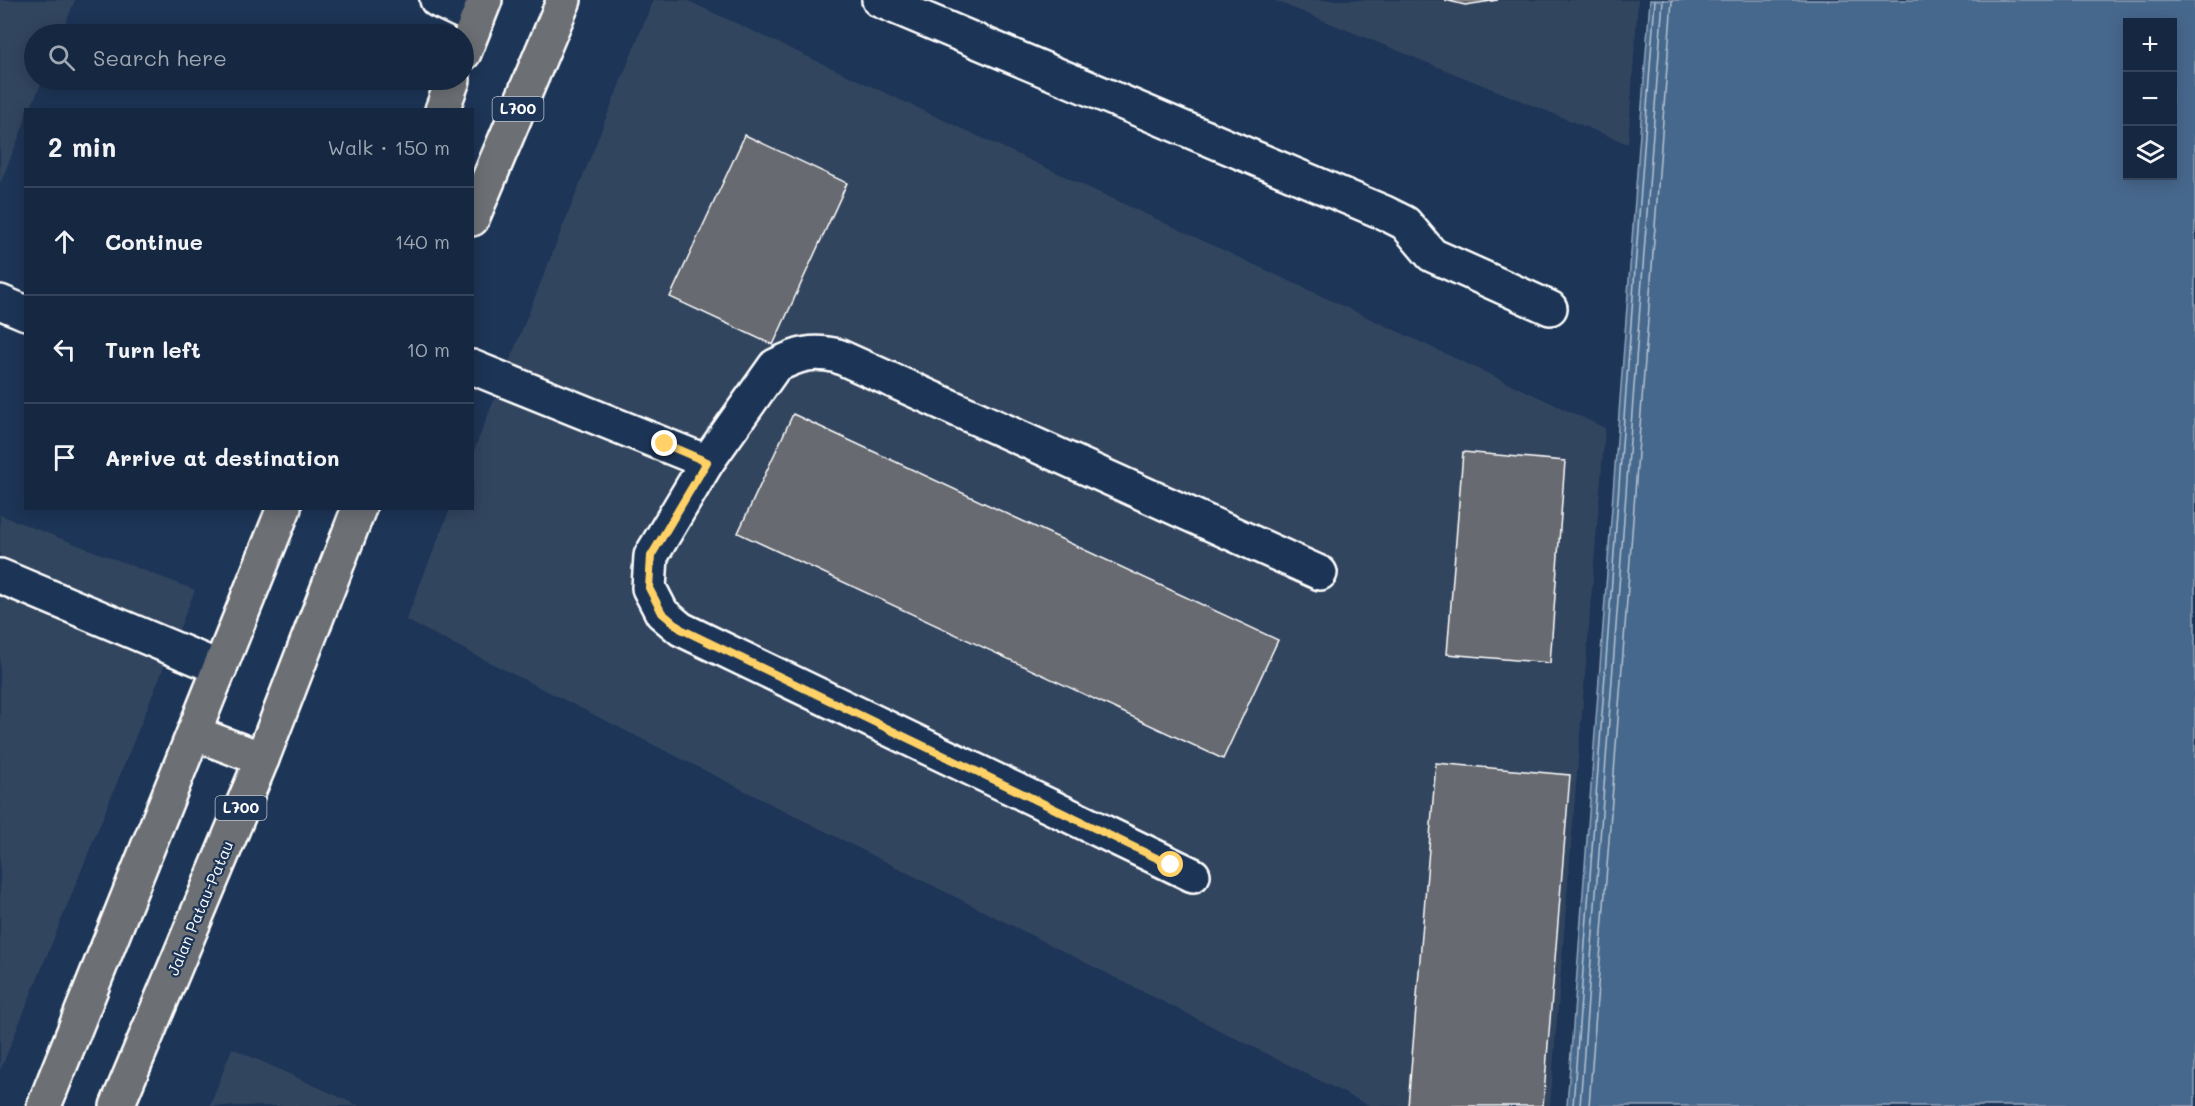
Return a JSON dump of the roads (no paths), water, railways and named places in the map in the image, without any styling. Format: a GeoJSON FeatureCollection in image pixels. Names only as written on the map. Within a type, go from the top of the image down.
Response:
{"type":"FeatureCollection","features":[{"type":"Feature","properties":{"kind":"main road","name":"L700"},"geometry":{"type":"LineString","coordinates":[[474,214],[564,0]]}},
{"type":"Feature","properties":{"kind":"main road"},"geometry":{"type":"LineString","coordinates":[[474,27],[481,9]]}},
{"type":"Feature","properties":{"kind":"main road"},"geometry":{"type":"LineString","coordinates":[[443,108],[449,90]]}},
{"type":"Feature","properties":{"kind":"main road"},"geometry":{"type":"LineString","coordinates":[[44,1106],[283,510]]}},
{"type":"Feature","properties":{"kind":"main road","name":"Jalan Patau-Patau"},"geometry":{"type":"LineString","coordinates":[[117,1106],[262,759],[358,510]]}},
{"type":"Feature","properties":{"kind":"main road"},"geometry":{"type":"LineString","coordinates":[[194,733],[262,759]]}},
{"type":"Feature","properties":{"kind":"lane"},"geometry":{"type":"LineString","coordinates":[[437,0],[481,9]]}},
{"type":"Feature","properties":{"kind":"lane"},"geometry":{"type":"LineString","coordinates":[[879,0],[1385,213],[1405,223],[1432,255],[1550,308]]}},
{"type":"Feature","properties":{"kind":"lane"},"geometry":{"type":"LineString","coordinates":[[0,302],[24,312]]}},
{"type":"Feature","properties":{"kind":"lane"},"geometry":{"type":"LineString","coordinates":[[1193,875],[699,639],[662,613],[649,588],[651,556],[707,462],[775,366],[792,357],[816,351],[838,356],[1320,573]]}},
{"type":"Feature","properties":{"kind":"lane"},"geometry":{"type":"LineString","coordinates":[[474,368],[707,462]]}},
{"type":"Feature","properties":{"kind":"lane"},"geometry":{"type":"LineString","coordinates":[[0,576],[220,668]]}},
{"type":"Feature","properties":{"kind":"water"},"geometry":{"type":"Polygon","coordinates":[[[1650,0],[2195,0],[2195,1106],[1567,1106],[1650,0]]]}}]}
